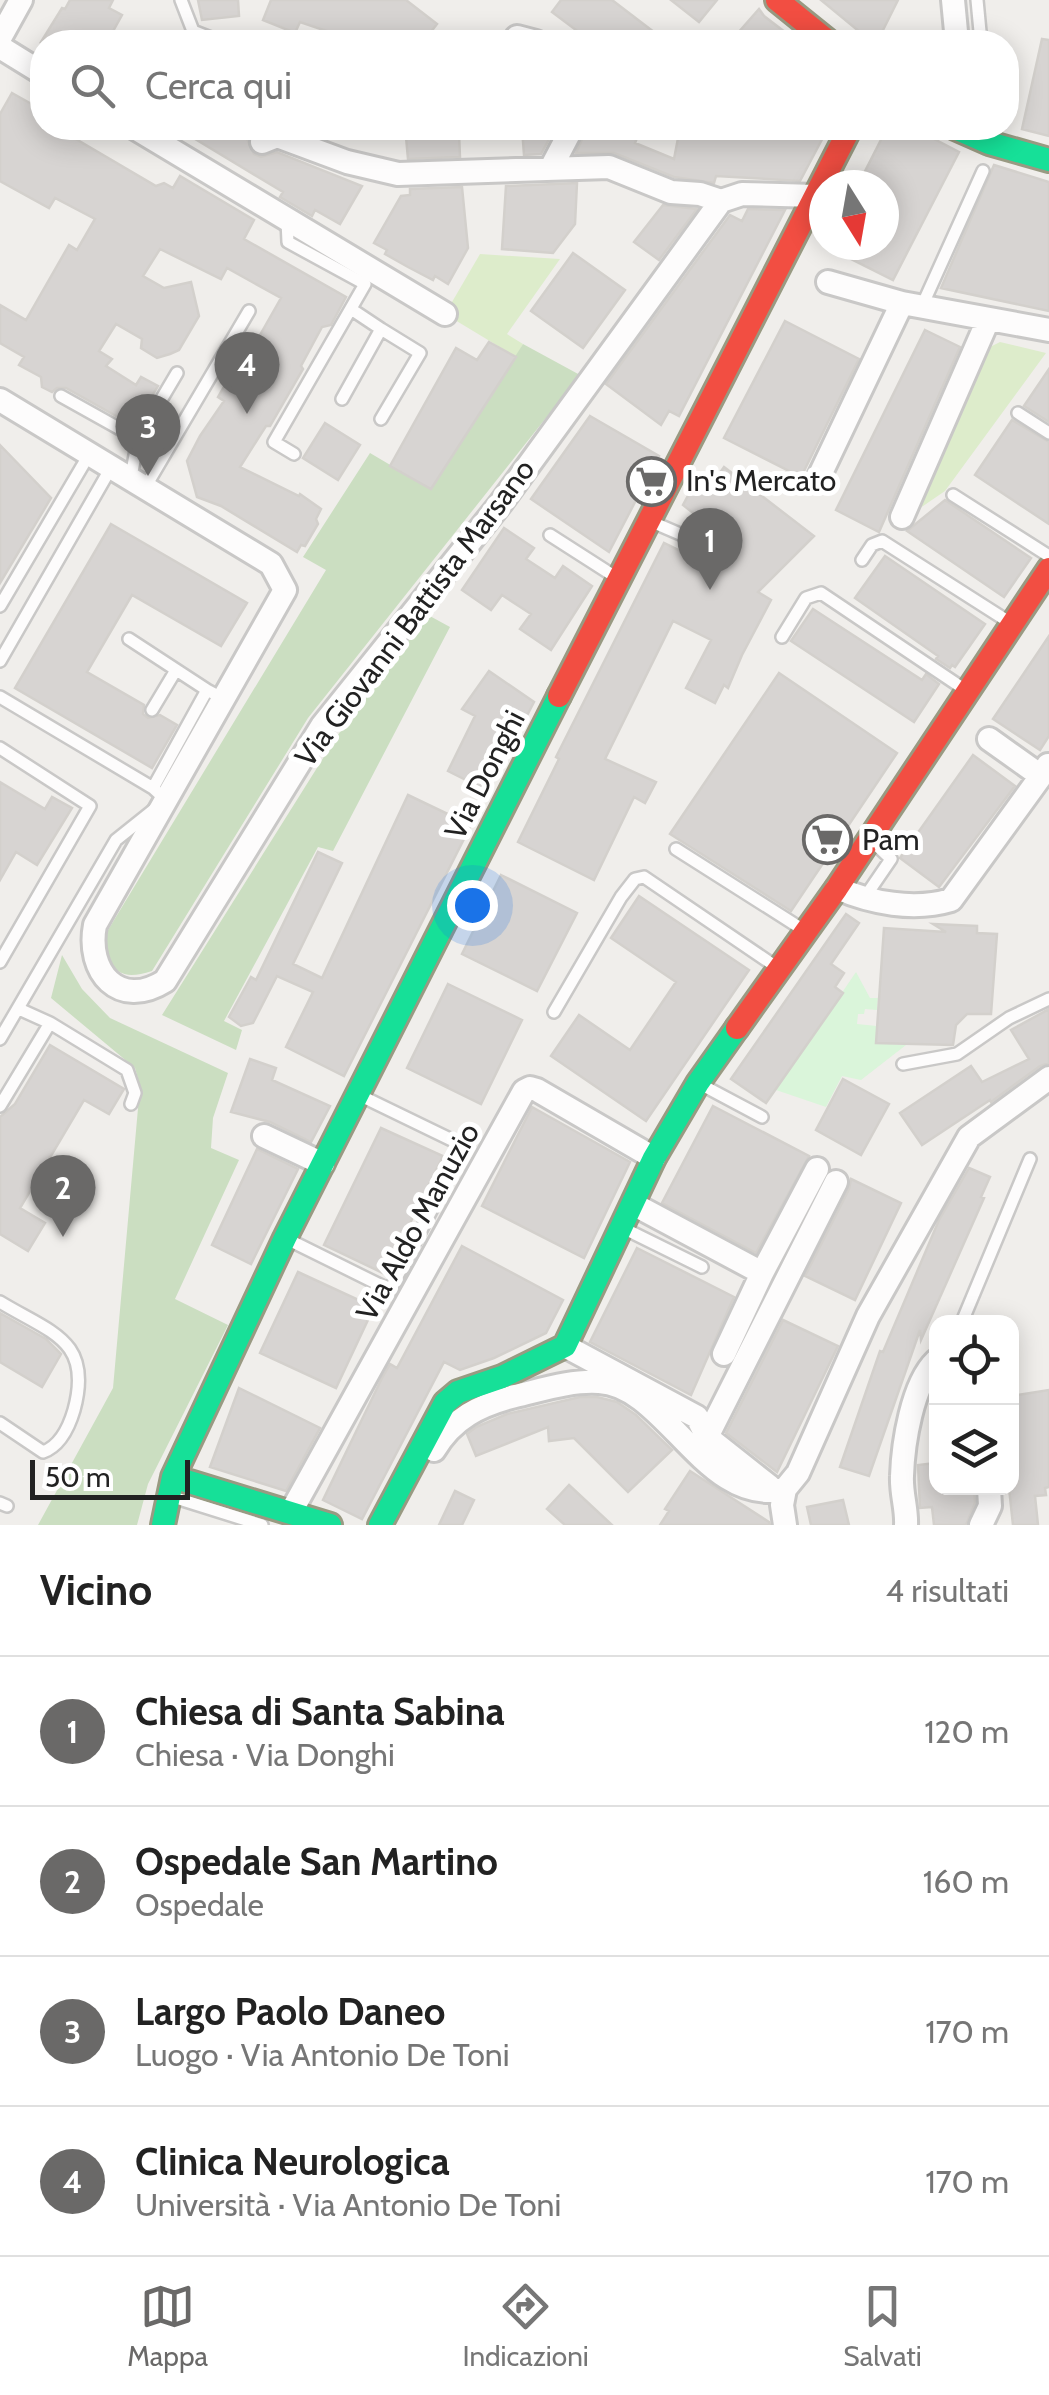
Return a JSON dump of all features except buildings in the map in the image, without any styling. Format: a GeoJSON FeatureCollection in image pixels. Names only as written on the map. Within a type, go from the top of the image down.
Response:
{"type":"FeatureCollection","features":[{"type":"Feature","properties":{"kind":"street"},"geometry":{"type":"LineString","coordinates":[[0,38],[21,0]]}},
{"type":"Feature","properties":{"kind":"street"},"geometry":{"type":"LineString","coordinates":[[777,0],[814,30]]}},
{"type":"Feature","properties":{"kind":"street"},"geometry":{"type":"LineString","coordinates":[[953,0],[957,30]]}},
{"type":"Feature","properties":{"kind":"street"},"geometry":{"type":"LineString","coordinates":[[0,48],[30,66]]}},
{"type":"Feature","properties":{"kind":"street"},"geometry":{"type":"LineString","coordinates":[[155,140],[445,314]]}},
{"type":"Feature","properties":{"kind":"street"},"geometry":{"type":"LineString","coordinates":[[287,140],[347,162],[398,174],[610,167],[671,192],[700,194],[721,201],[742,194],[809,196]]}},
{"type":"Feature","properties":{"kind":"street"},"geometry":{"type":"LineString","coordinates":[[552,168],[566,140]]}},
{"type":"Feature","properties":{"kind":"street","name":"Via Donghi"},"geometry":{"type":"LineString","coordinates":[[829,170],[844,140]]}},
{"type":"Feature","properties":{"kind":"street"},"geometry":{"type":"LineString","coordinates":[[1001,140],[1049,160]]}},
{"type":"Feature","properties":{"kind":"street","name":"Via Giovanni Battista Marsano"},"geometry":{"type":"LineString","coordinates":[[130,476],[272,564],[285,590],[216,694],[159,794],[94,924],[91,946],[97,969],[114,986],[140,991],[166,981],[322,726],[501,503],[721,201]]}},
{"type":"Feature","properties":{"kind":"street","name":"Via Donghi"},"geometry":{"type":"LineString","coordinates":[[163,1525],[171,1487],[248,1301],[359,1095],[809,210]]}},
{"type":"Feature","properties":{"kind":"street"},"geometry":{"type":"LineString","coordinates":[[828,282],[912,304],[1049,330]]}},
{"type":"Feature","properties":{"kind":"street"},"geometry":{"type":"LineString","coordinates":[[818,479],[912,304]]}},
{"type":"Feature","properties":{"kind":"street"},"geometry":{"type":"LineString","coordinates":[[902,517],[988,320]]}},
{"type":"Feature","properties":{"kind":"street"},"geometry":{"type":"LineString","coordinates":[[0,400],[130,476]]}},
{"type":"Feature","properties":{"kind":"street"},"geometry":{"type":"LineString","coordinates":[[380,1525],[445,1403],[458,1392],[502,1377],[565,1346],[654,1158],[698,1082],[836,888],[1047,575]]}},
{"type":"Feature","properties":{"kind":"street"},"geometry":{"type":"LineString","coordinates":[[836,888],[864,900],[931,906],[951,900],[1045,770],[990,739]]}},
{"type":"Feature","properties":{"kind":"street"},"geometry":{"type":"LineString","coordinates":[[785,1525],[782,1505],[786,1485],[868,1316],[969,1137],[1049,1078]]}},
{"type":"Feature","properties":{"kind":"street","name":"Via Aldo Manuzio"},"geometry":{"type":"LineString","coordinates":[[292,1512],[524,1092],[530,1088],[538,1090],[654,1158]]}},
{"type":"Feature","properties":{"kind":"street"},"geometry":{"type":"LineString","coordinates":[[264,1136],[323,1164]]}},
{"type":"Feature","properties":{"kind":"street"},"geometry":{"type":"LineString","coordinates":[[707,1438],[826,1176],[762,1274],[724,1354]]}},
{"type":"Feature","properties":{"kind":"street"},"geometry":{"type":"LineString","coordinates":[[633,1204],[762,1274]]}},
{"type":"Feature","properties":{"kind":"street"},"geometry":{"type":"LineString","coordinates":[[565,1346],[697,1417],[707,1438],[786,1485]]}},
{"type":"Feature","properties":{"kind":"street"},"geometry":{"type":"LineString","coordinates":[[906,1525],[902,1481],[905,1440],[929,1372]]}},
{"type":"Feature","properties":{"kind":"street"},"geometry":{"type":"LineString","coordinates":[[398,1525],[436,1446],[450,1427],[468,1414],[513,1397],[601,1381],[634,1394],[708,1464],[757,1493],[786,1485]]}},
{"type":"Feature","properties":{"kind":"street"},"geometry":{"type":"LineString","coordinates":[[171,1487],[292,1512],[330,1525]]}},
{"type":"Feature","properties":{"kind":"street"},"geometry":{"type":"LineString","coordinates":[[980,1525],[990,1506],[989,1495]]}},
{"type":"Feature","properties":{"kind":"lane"},"geometry":{"type":"LineString","coordinates":[[181,0],[193,30]]}},
{"type":"Feature","properties":{"kind":"lane"},"geometry":{"type":"LineString","coordinates":[[976,0],[980,30]]}},
{"type":"Feature","properties":{"kind":"lane"},"geometry":{"type":"LineString","coordinates":[[912,304],[983,171]]}},
{"type":"Feature","properties":{"kind":"lane"},"geometry":{"type":"LineString","coordinates":[[287,217],[288,242],[365,284],[274,442],[294,454]]}},
{"type":"Feature","properties":{"kind":"lane"},"geometry":{"type":"LineString","coordinates":[[351,310],[420,353],[382,419]]}},
{"type":"Feature","properties":{"kind":"lane"},"geometry":{"type":"LineString","coordinates":[[0,661],[249,311]]}},
{"type":"Feature","properties":{"kind":"lane"},"geometry":{"type":"LineString","coordinates":[[342,399],[382,329]]}},
{"type":"Feature","properties":{"kind":"lane"},"geometry":{"type":"LineString","coordinates":[[130,476],[138,440],[177,374]]}},
{"type":"Feature","properties":{"kind":"lane"},"geometry":{"type":"LineString","coordinates":[[60,396],[138,440]]}},
{"type":"Feature","properties":{"kind":"lane"},"geometry":{"type":"LineString","coordinates":[[1018,413],[1049,432]]}},
{"type":"Feature","properties":{"kind":"lane"},"geometry":{"type":"LineString","coordinates":[[0,606],[90,453]]}},
{"type":"Feature","properties":{"kind":"lane"},"geometry":{"type":"LineString","coordinates":[[953,495],[1049,556]]}},
{"type":"Feature","properties":{"kind":"lane"},"geometry":{"type":"LineString","coordinates":[[648,521],[694,540]]}},
{"type":"Feature","properties":{"kind":"lane"},"geometry":{"type":"LineString","coordinates":[[550,535],[618,579]]}},
{"type":"Feature","properties":{"kind":"lane"},"geometry":{"type":"LineString","coordinates":[[862,560],[872,545],[882,541],[1012,625]]}},
{"type":"Feature","properties":{"kind":"lane"},"geometry":{"type":"LineString","coordinates":[[782,637],[806,598],[821,592],[968,691]]}},
{"type":"Feature","properties":{"kind":"lane"},"geometry":{"type":"LineString","coordinates":[[128,640],[216,694]]}},
{"type":"Feature","properties":{"kind":"lane"},"geometry":{"type":"LineString","coordinates":[[152,710],[176,670]]}},
{"type":"Feature","properties":{"kind":"lane"},"geometry":{"type":"LineString","coordinates":[[0,697],[159,794],[116,840],[0,1039]]}},
{"type":"Feature","properties":{"kind":"lane"},"geometry":{"type":"LineString","coordinates":[[0,748],[90,806],[0,962]]}},
{"type":"Feature","properties":{"kind":"lane"},"geometry":{"type":"LineString","coordinates":[[864,900],[890,859],[870,838]]}},
{"type":"Feature","properties":{"kind":"lane"},"geometry":{"type":"LineString","coordinates":[[676,849],[805,932]]}},
{"type":"Feature","properties":{"kind":"lane"},"geometry":{"type":"LineString","coordinates":[[554,1012],[620,897],[634,879],[644,877],[778,968]]}},
{"type":"Feature","properties":{"kind":"lane"},"geometry":{"type":"LineString","coordinates":[[904,1064],[957,1054],[1009,1018],[1049,1000]]}},
{"type":"Feature","properties":{"kind":"lane"},"geometry":{"type":"LineString","coordinates":[[19,1009],[50,1023],[127,1070],[134,1093],[131,1104]]}},
{"type":"Feature","properties":{"kind":"lane"},"geometry":{"type":"LineString","coordinates":[[0,1106],[50,1023]]}},
{"type":"Feature","properties":{"kind":"lane"},"geometry":{"type":"LineString","coordinates":[[698,1082],[762,1117]]}},
{"type":"Feature","properties":{"kind":"lane"},"geometry":{"type":"LineString","coordinates":[[285,1238],[388,1290],[394,1288],[463,1150],[458,1143],[359,1095]]}},
{"type":"Feature","properties":{"kind":"lane"},"geometry":{"type":"LineString","coordinates":[[965,1315],[1030,1158]]}},
{"type":"Feature","properties":{"kind":"lane"},"geometry":{"type":"LineString","coordinates":[[622,1227],[702,1267]]}},
{"type":"Feature","properties":{"kind":"lane"},"geometry":{"type":"LineString","coordinates":[[0,1302],[67,1343],[76,1357],[82,1382],[70,1426],[53,1448],[43,1452],[0,1423]]}},
{"type":"Feature","properties":{"kind":"lane"},"geometry":{"type":"LineString","coordinates":[[171,1487],[262,1525]]}},
{"type":"Feature","properties":{"kind":"green space"},"geometry":{"type":"Polygon","coordinates":[[[480,254],[560,259],[507,334],[523,344],[516,357],[445,314],[480,254]]]}},
{"type":"Feature","properties":{"kind":"green space"},"geometry":{"type":"Polygon","coordinates":[[[1000,342],[1046,353],[945,491],[910,515],[988,348],[1000,342]]]}},
{"type":"Feature","properties":{"kind":"green space"},"geometry":{"type":"Polygon","coordinates":[[[523,344],[580,375],[308,718],[152,971],[131,975],[115,969],[104,958],[105,935],[326,570],[303,557],[370,453],[431,489],[523,344]]]}},
{"type":"Feature","properties":{"kind":"green space"},"geometry":{"type":"Polygon","coordinates":[[[428,615],[450,627],[333,851],[318,847],[224,1021],[242,1030],[236,1050],[162,1015],[337,736],[428,615]]]}},
{"type":"Feature","properties":{"kind":"green space"},"geometry":{"type":"Polygon","coordinates":[[[62,955],[82,989],[110,1018],[228,1073],[213,1118],[211,1148],[239,1160],[175,1299],[228,1325],[148,1484],[137,1525],[38,1525],[113,1388],[140,1086],[135,1068],[51,998],[62,955]]]}},
{"type":"Feature","properties":{"kind":"green space"},"geometry":{"type":"Polygon","coordinates":[[[856,972],[870,998],[878,998],[877,1010],[865,1009],[864,1014],[858,1014],[857,1024],[877,1026],[877,1043],[906,1045],[861,1080],[842,1076],[826,1107],[776,1090],[856,972]]]}},
{"type":"Feature","properties":{"kind":"traffic: fast"},"geometry":{"type":"LineString","coordinates":[[982,140],[1049,160]]}},
{"type":"Feature","properties":{"kind":"traffic: fast"},"geometry":{"type":"LineString","coordinates":[[163,1525],[173,1477],[285,1238],[559,696]]}},
{"type":"Feature","properties":{"kind":"traffic: fast"},"geometry":{"type":"LineString","coordinates":[[380,1525],[445,1403],[458,1392],[502,1377],[565,1346],[654,1158],[698,1083],[737,1028]]}},
{"type":"Feature","properties":{"kind":"traffic: fast"},"geometry":{"type":"LineString","coordinates":[[173,1477],[330,1525]]}},
{"type":"Feature","properties":{"kind":"traffic: jam"},"geometry":{"type":"LineString","coordinates":[[777,0],[814,30]]}},
{"type":"Feature","properties":{"kind":"traffic: jam"},"geometry":{"type":"LineString","coordinates":[[559,696],[844,140]]}},
{"type":"Feature","properties":{"kind":"traffic: jam"},"geometry":{"type":"LineString","coordinates":[[737,1028],[837,888],[1049,569]]}},
{"type":"Feature","properties":{"kind":"place","name":"Clinica Neurologica"},"geometry":{"type":"Point","coordinates":[247,414]}},
{"type":"Feature","properties":{"kind":"place","name":"Largo Paolo Daneo"},"geometry":{"type":"Point","coordinates":[148,476]}},
{"type":"Feature","properties":{"kind":"place","name":"In's Mercato"},"geometry":{"type":"Point","coordinates":[651,481]}},
{"type":"Feature","properties":{"kind":"place","name":"Chiesa di Santa Sabina"},"geometry":{"type":"Point","coordinates":[710,590]}},
{"type":"Feature","properties":{"kind":"place","name":"Pam"},"geometry":{"type":"Point","coordinates":[827,840]}},
{"type":"Feature","properties":{"kind":"place","name":"Ospedale San Martino"},"geometry":{"type":"Point","coordinates":[63,1237]}}]}
